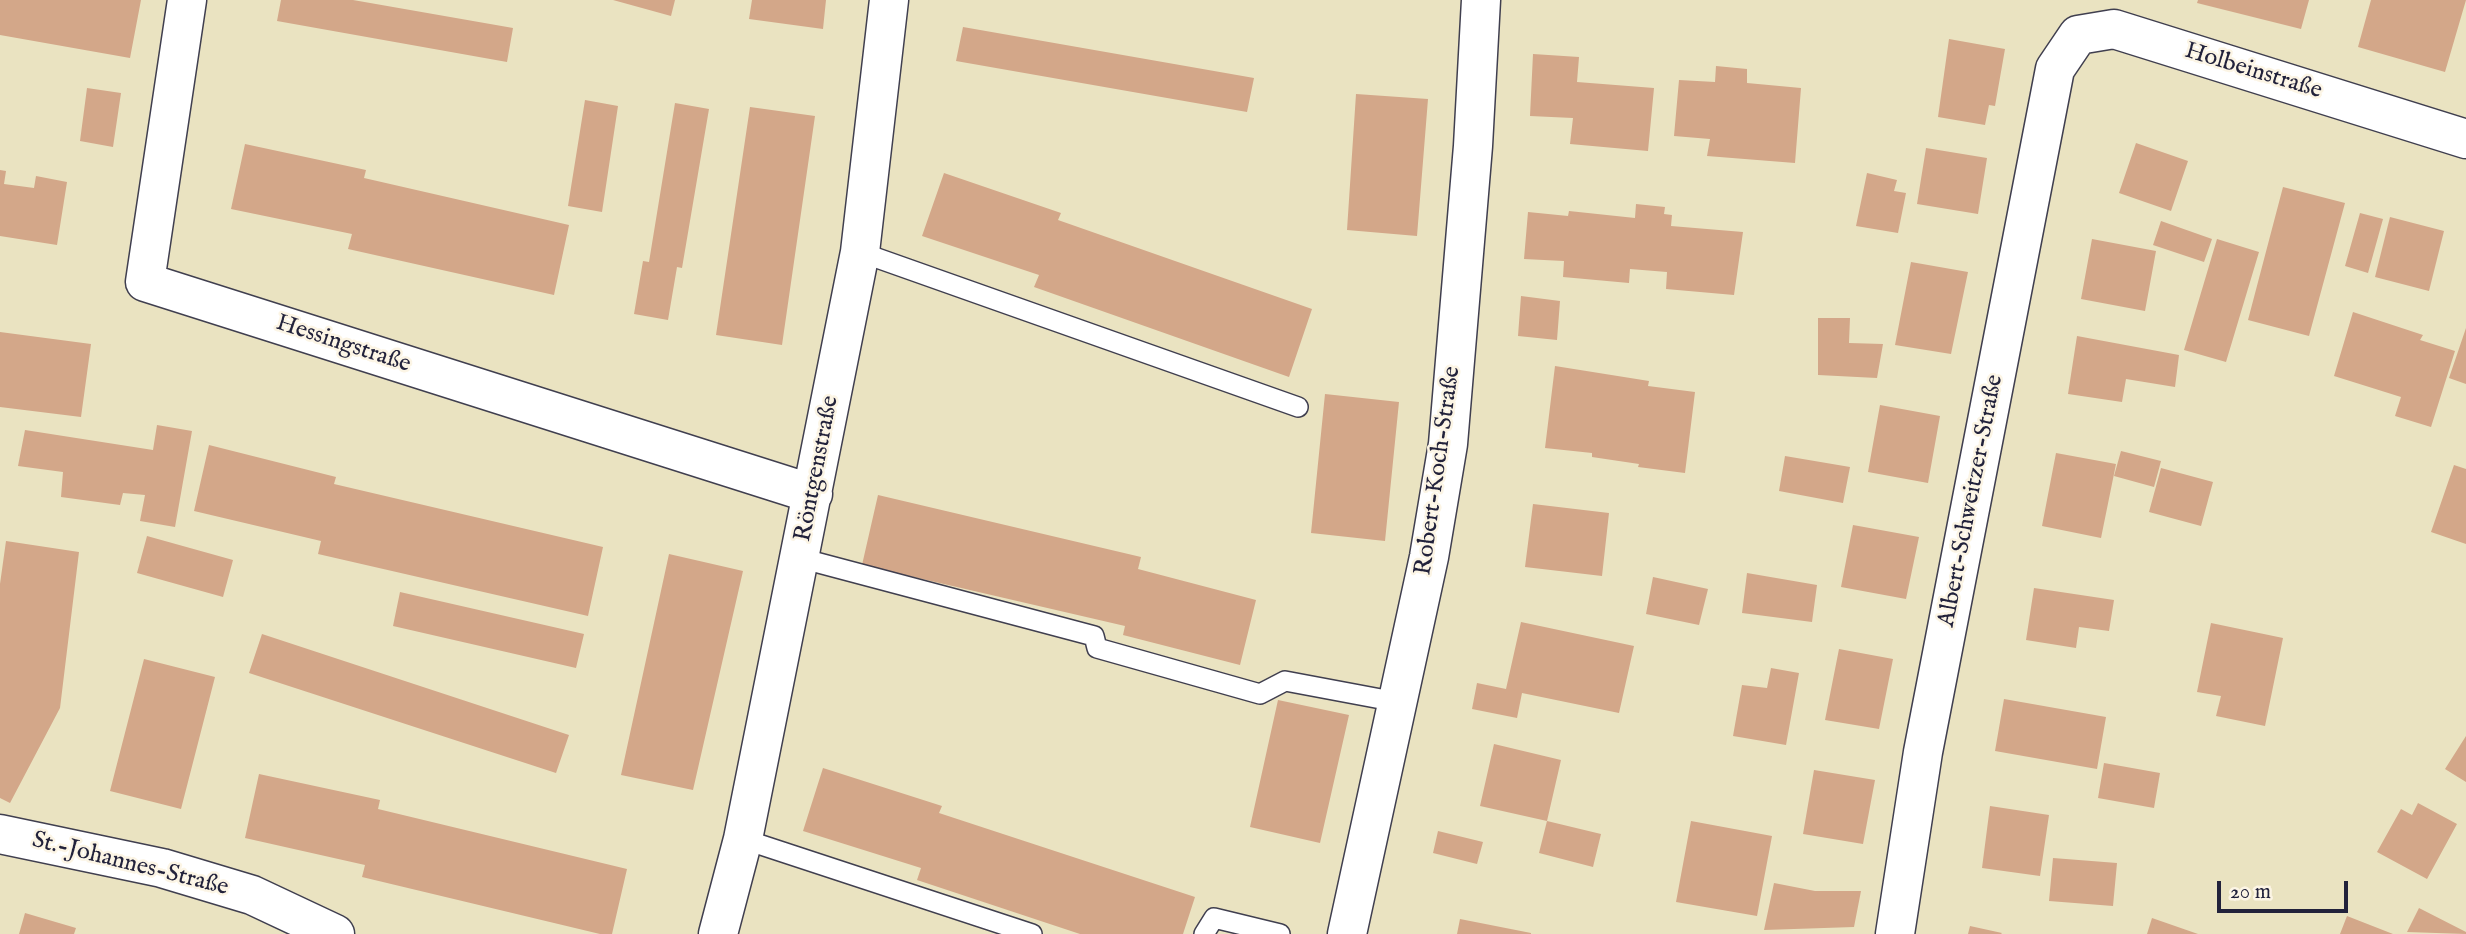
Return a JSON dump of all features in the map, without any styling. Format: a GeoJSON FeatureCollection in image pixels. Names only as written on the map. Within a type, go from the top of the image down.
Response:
{"type":"FeatureCollection","features":[{"type":"Feature","properties":{"kind":"street","name":"Hessingstraße"},"geometry":{"type":"LineString","coordinates":[[187,0],[145,282],[813,494]]}},
{"type":"Feature","properties":{"kind":"street","name":"Röntgenstraße"},"geometry":{"type":"LineString","coordinates":[[718,934],[743,839],[860,251],[889,0]]}},
{"type":"Feature","properties":{"kind":"street","name":"Robert-Koch-Straße"},"geometry":{"type":"LineString","coordinates":[[1347,934],[1429,557],[1448,444],[1474,146],[1482,0]]}},
{"type":"Feature","properties":{"kind":"street","name":"Holbeinstraße"},"geometry":{"type":"LineString","coordinates":[[2054,69],[2078,35],[2114,29],[2466,139]]}},
{"type":"Feature","properties":{"kind":"street","name":"Albert-Schweitzer-Straße"},"geometry":{"type":"LineString","coordinates":[[1895,934],[1923,752],[2054,69]]}},
{"type":"Feature","properties":{"kind":"street","name":"St.-Johannes-Straße"},"geometry":{"type":"LineString","coordinates":[[0,834],[175,872],[252,895],[335,934]]}},
{"type":"Feature","properties":{"kind":"lane"},"geometry":{"type":"LineString","coordinates":[[860,251],[1298,407]]}},
{"type":"Feature","properties":{"kind":"lane"},"geometry":{"type":"LineString","coordinates":[[800,558],[1094,636],[1097,648],[1260,694],[1284,681],[1396,702]]}},
{"type":"Feature","properties":{"kind":"lane"},"geometry":{"type":"LineString","coordinates":[[743,839],[1032,934]]}},
{"type":"Feature","properties":{"kind":"lane"},"geometry":{"type":"LineString","coordinates":[[1204,934],[1214,918],[1280,934]]}},
{"type":"Feature","properties":{"kind":"building"},"geometry":{"type":"Polygon","coordinates":[[[0,0],[141,0],[130,58],[0,35],[0,0]]]}},
{"type":"Feature","properties":{"kind":"building"},"geometry":{"type":"Polygon","coordinates":[[[281,0],[353,0],[513,28],[507,62],[277,21],[281,0]]]}},
{"type":"Feature","properties":{"kind":"building"},"geometry":{"type":"Polygon","coordinates":[[[613,0],[675,0],[671,16],[613,0]]]}},
{"type":"Feature","properties":{"kind":"building"},"geometry":{"type":"Polygon","coordinates":[[[752,0],[826,0],[823,29],[749,19],[752,0]]]}},
{"type":"Feature","properties":{"kind":"building"},"geometry":{"type":"Polygon","coordinates":[[[2198,0],[2309,0],[2301,29],[2197,3],[2198,0]]]}},
{"type":"Feature","properties":{"kind":"building"},"geometry":{"type":"Polygon","coordinates":[[[2371,0],[2466,0],[2445,72],[2358,47],[2371,0]]]}},
{"type":"Feature","properties":{"kind":"building"},"geometry":{"type":"Polygon","coordinates":[[[963,27],[1254,78],[1247,112],[956,61],[963,27]]]}},
{"type":"Feature","properties":{"kind":"building"},"geometry":{"type":"Polygon","coordinates":[[[1949,39],[2005,49],[1995,106],[1989,105],[1985,125],[1938,117],[1949,39]]]}},
{"type":"Feature","properties":{"kind":"building"},"geometry":{"type":"Polygon","coordinates":[[[1533,54],[1579,57],[1577,82],[1654,88],[1648,151],[1570,144],[1573,118],[1530,116],[1533,54]]]}},
{"type":"Feature","properties":{"kind":"building"},"geometry":{"type":"Polygon","coordinates":[[[1716,66],[1747,69],[1747,83],[1801,88],[1795,163],[1707,156],[1710,139],[1674,136],[1679,80],[1715,82],[1716,66]]]}},
{"type":"Feature","properties":{"kind":"building"},"geometry":{"type":"Polygon","coordinates":[[[87,88],[121,93],[113,147],[80,141],[87,88]]]}},
{"type":"Feature","properties":{"kind":"building"},"geometry":{"type":"Polygon","coordinates":[[[1356,94],[1428,99],[1417,236],[1347,230],[1356,94]]]}},
{"type":"Feature","properties":{"kind":"building"},"geometry":{"type":"Polygon","coordinates":[[[585,100],[618,106],[602,212],[568,206],[585,100]]]}},
{"type":"Feature","properties":{"kind":"building"},"geometry":{"type":"Polygon","coordinates":[[[675,103],[709,109],[682,268],[677,267],[668,320],[634,314],[643,261],[649,262],[675,103]]]}},
{"type":"Feature","properties":{"kind":"building"},"geometry":{"type":"Polygon","coordinates":[[[750,107],[815,116],[782,345],[716,335],[750,107]]]}},
{"type":"Feature","properties":{"kind":"building"},"geometry":{"type":"Polygon","coordinates":[[[2136,143],[2188,161],[2171,211],[2119,193],[2136,143]]]}},
{"type":"Feature","properties":{"kind":"building"},"geometry":{"type":"Polygon","coordinates":[[[245,144],[366,170],[364,178],[569,225],[554,295],[348,249],[352,234],[231,209],[245,144]]]}},
{"type":"Feature","properties":{"kind":"building"},"geometry":{"type":"Polygon","coordinates":[[[1926,148],[1987,158],[1978,214],[1917,204],[1926,148]]]}},
{"type":"Feature","properties":{"kind":"building"},"geometry":{"type":"Polygon","coordinates":[[[0,170],[6,171],[4,184],[34,188],[36,176],[67,182],[57,245],[0,236],[0,170]]]}},
{"type":"Feature","properties":{"kind":"building"},"geometry":{"type":"Polygon","coordinates":[[[944,173],[1061,213],[1058,220],[1312,309],[1289,377],[1034,287],[1039,275],[922,236],[944,173]]]}},
{"type":"Feature","properties":{"kind":"building"},"geometry":{"type":"Polygon","coordinates":[[[1867,173],[1897,180],[1894,191],[1906,193],[1898,233],[1856,226],[1867,173]]]}},
{"type":"Feature","properties":{"kind":"building"},"geometry":{"type":"Polygon","coordinates":[[[2283,187],[2345,203],[2309,336],[2248,320],[2283,187]]]}},
{"type":"Feature","properties":{"kind":"building"},"geometry":{"type":"Polygon","coordinates":[[[1636,204],[1665,207],[1664,214],[1672,215],[1671,226],[1743,232],[1734,295],[1666,289],[1667,272],[1630,269],[1629,283],[1563,277],[1564,261],[1524,259],[1528,212],[1568,216],[1569,211],[1635,218],[1636,204]]]}},
{"type":"Feature","properties":{"kind":"building"},"geometry":{"type":"Polygon","coordinates":[[[2360,213],[2383,219],[2368,273],[2345,266],[2360,213]]]}},
{"type":"Feature","properties":{"kind":"building"},"geometry":{"type":"Polygon","coordinates":[[[2390,217],[2444,231],[2429,291],[2375,277],[2390,217]]]}},
{"type":"Feature","properties":{"kind":"building"},"geometry":{"type":"Polygon","coordinates":[[[2161,221],[2212,239],[2204,262],[2153,245],[2161,221]]]}},
{"type":"Feature","properties":{"kind":"building"},"geometry":{"type":"Polygon","coordinates":[[[2092,239],[2156,251],[2145,311],[2081,299],[2092,239]]]}},
{"type":"Feature","properties":{"kind":"building"},"geometry":{"type":"Polygon","coordinates":[[[2217,239],[2259,252],[2226,362],[2184,350],[2217,239]]]}},
{"type":"Feature","properties":{"kind":"building"},"geometry":{"type":"Polygon","coordinates":[[[1911,262],[1968,272],[1951,354],[1895,345],[1911,262]]]}},
{"type":"Feature","properties":{"kind":"building"},"geometry":{"type":"Polygon","coordinates":[[[1521,296],[1560,301],[1557,340],[1518,336],[1521,296]]]}},
{"type":"Feature","properties":{"kind":"building"},"geometry":{"type":"Polygon","coordinates":[[[2353,312],[2423,335],[2420,340],[2455,351],[2431,427],[2395,416],[2401,397],[2334,376],[2353,312]]]}},
{"type":"Feature","properties":{"kind":"building"},"geometry":{"type":"Polygon","coordinates":[[[1818,318],[1850,318],[1849,343],[1883,344],[1877,378],[1818,375],[1818,318]]]}},
{"type":"Feature","properties":{"kind":"building"},"geometry":{"type":"Polygon","coordinates":[[[2466,328],[2466,384],[2449,378],[2466,328]]]}},
{"type":"Feature","properties":{"kind":"building"},"geometry":{"type":"Polygon","coordinates":[[[0,332],[91,344],[81,417],[0,407],[0,332]]]}},
{"type":"Feature","properties":{"kind":"building"},"geometry":{"type":"Polygon","coordinates":[[[2077,336],[2179,355],[2175,387],[2126,379],[2122,402],[2068,394],[2077,336]]]}},
{"type":"Feature","properties":{"kind":"building"},"geometry":{"type":"Polygon","coordinates":[[[1555,366],[1649,381],[1648,386],[1695,392],[1685,473],[1638,467],[1639,464],[1592,457],[1592,453],[1545,448],[1555,366]]]}},
{"type":"Feature","properties":{"kind":"building"},"geometry":{"type":"Polygon","coordinates":[[[1325,394],[1399,402],[1385,541],[1311,533],[1325,394]]]}},
{"type":"Feature","properties":{"kind":"building"},"geometry":{"type":"Polygon","coordinates":[[[1880,405],[1940,416],[1928,483],[1868,472],[1880,405]]]}},
{"type":"Feature","properties":{"kind":"building"},"geometry":{"type":"Polygon","coordinates":[[[157,425],[192,431],[175,527],[140,521],[145,495],[123,493],[120,505],[61,497],[63,472],[18,466],[25,430],[153,450],[157,425]]]}},
{"type":"Feature","properties":{"kind":"building"},"geometry":{"type":"Polygon","coordinates":[[[209,445],[336,477],[334,484],[603,547],[588,616],[318,554],[321,541],[194,511],[209,445]]]}},
{"type":"Feature","properties":{"kind":"building"},"geometry":{"type":"Polygon","coordinates":[[[2121,451],[2161,461],[2154,487],[2114,476],[2121,451]]]}},
{"type":"Feature","properties":{"kind":"building"},"geometry":{"type":"Polygon","coordinates":[[[2056,453],[2116,464],[2101,538],[2042,526],[2056,453]]]}},
{"type":"Feature","properties":{"kind":"building"},"geometry":{"type":"Polygon","coordinates":[[[1785,456],[1850,467],[1843,503],[1779,491],[1785,456]]]}},
{"type":"Feature","properties":{"kind":"building"},"geometry":{"type":"Polygon","coordinates":[[[2454,465],[2466,469],[2466,544],[2431,532],[2454,465]]]}},
{"type":"Feature","properties":{"kind":"building"},"geometry":{"type":"Polygon","coordinates":[[[2161,468],[2213,482],[2201,526],[2149,512],[2161,468]]]}},
{"type":"Feature","properties":{"kind":"building"},"geometry":{"type":"Polygon","coordinates":[[[878,495],[1141,557],[1138,569],[1256,600],[1240,665],[1123,635],[1125,626],[862,565],[878,495]]]}},
{"type":"Feature","properties":{"kind":"building"},"geometry":{"type":"Polygon","coordinates":[[[1533,504],[1609,513],[1602,576],[1525,567],[1533,504]]]}},
{"type":"Feature","properties":{"kind":"building"},"geometry":{"type":"Polygon","coordinates":[[[1853,525],[1919,537],[1906,599],[1841,587],[1853,525]]]}},
{"type":"Feature","properties":{"kind":"building"},"geometry":{"type":"Polygon","coordinates":[[[147,536],[233,560],[223,597],[137,573],[147,536]]]}},
{"type":"Feature","properties":{"kind":"building"},"geometry":{"type":"Polygon","coordinates":[[[6,541],[79,552],[60,708],[10,803],[0,798],[0,584],[6,541]]]}},
{"type":"Feature","properties":{"kind":"building"},"geometry":{"type":"Polygon","coordinates":[[[669,554],[743,571],[693,790],[621,775],[669,554]]]}},
{"type":"Feature","properties":{"kind":"building"},"geometry":{"type":"Polygon","coordinates":[[[1747,573],[1817,585],[1812,622],[1742,613],[1747,573]]]}},
{"type":"Feature","properties":{"kind":"building"},"geometry":{"type":"Polygon","coordinates":[[[1653,577],[1708,589],[1699,625],[1646,614],[1653,577]]]}},
{"type":"Feature","properties":{"kind":"building"},"geometry":{"type":"Polygon","coordinates":[[[2034,588],[2114,600],[2109,631],[2079,627],[2076,648],[2026,640],[2034,588]]]}},
{"type":"Feature","properties":{"kind":"building"},"geometry":{"type":"Polygon","coordinates":[[[400,592],[584,634],[576,668],[393,626],[400,592]]]}},
{"type":"Feature","properties":{"kind":"building"},"geometry":{"type":"Polygon","coordinates":[[[1521,622],[1634,646],[1619,713],[1522,693],[1517,718],[1472,709],[1477,683],[1506,689],[1521,622]]]}},
{"type":"Feature","properties":{"kind":"building"},"geometry":{"type":"Polygon","coordinates":[[[2211,623],[2283,638],[2265,726],[2216,716],[2221,696],[2197,692],[2211,623]]]}},
{"type":"Feature","properties":{"kind":"building"},"geometry":{"type":"Polygon","coordinates":[[[262,634],[569,735],[556,773],[249,673],[262,634]]]}},
{"type":"Feature","properties":{"kind":"building"},"geometry":{"type":"Polygon","coordinates":[[[1839,649],[1893,659],[1879,729],[1825,720],[1839,649]]]}},
{"type":"Feature","properties":{"kind":"building"},"geometry":{"type":"Polygon","coordinates":[[[144,659],[215,677],[181,809],[110,791],[144,659]]]}},
{"type":"Feature","properties":{"kind":"building"},"geometry":{"type":"Polygon","coordinates":[[[1771,668],[1799,673],[1786,745],[1733,736],[1742,685],[1767,688],[1771,668]]]}},
{"type":"Feature","properties":{"kind":"building"},"geometry":{"type":"Polygon","coordinates":[[[2004,699],[2106,717],[2097,769],[1995,751],[2004,699]]]}},
{"type":"Feature","properties":{"kind":"building"},"geometry":{"type":"Polygon","coordinates":[[[1278,700],[1349,715],[1320,843],[1250,827],[1278,700]]]}},
{"type":"Feature","properties":{"kind":"building"},"geometry":{"type":"Polygon","coordinates":[[[2466,736],[2466,782],[2445,769],[2466,736]]]}},
{"type":"Feature","properties":{"kind":"building"},"geometry":{"type":"Polygon","coordinates":[[[1494,744],[1561,760],[1547,821],[1480,806],[1494,744]]]}},
{"type":"Feature","properties":{"kind":"building"},"geometry":{"type":"Polygon","coordinates":[[[2104,763],[2160,773],[2154,808],[2098,798],[2104,763]]]}},
{"type":"Feature","properties":{"kind":"building"},"geometry":{"type":"Polygon","coordinates":[[[823,768],[942,806],[939,813],[1195,897],[1183,934],[1080,934],[917,880],[921,868],[803,831],[823,768]]]}},
{"type":"Feature","properties":{"kind":"building"},"geometry":{"type":"Polygon","coordinates":[[[1814,770],[1875,780],[1863,844],[1803,834],[1814,770]]]}},
{"type":"Feature","properties":{"kind":"building"},"geometry":{"type":"Polygon","coordinates":[[[259,774],[380,800],[378,809],[627,869],[612,934],[600,934],[362,877],[365,865],[245,838],[259,774]]]}},
{"type":"Feature","properties":{"kind":"building"},"geometry":{"type":"Polygon","coordinates":[[[2418,803],[2457,824],[2427,879],[2377,852],[2401,809],[2412,815],[2418,803]]]}},
{"type":"Feature","properties":{"kind":"building"},"geometry":{"type":"Polygon","coordinates":[[[1990,806],[2049,815],[2040,876],[1982,868],[1990,806]]]}},
{"type":"Feature","properties":{"kind":"building"},"geometry":{"type":"Polygon","coordinates":[[[1547,821],[1601,834],[1593,867],[1539,853],[1547,821]]]}},
{"type":"Feature","properties":{"kind":"building"},"geometry":{"type":"Polygon","coordinates":[[[1691,821],[1772,836],[1757,916],[1676,902],[1691,821]]]}},
{"type":"Feature","properties":{"kind":"building"},"geometry":{"type":"Polygon","coordinates":[[[1438,831],[1483,842],[1477,864],[1433,853],[1438,831]]]}},
{"type":"Feature","properties":{"kind":"building"},"geometry":{"type":"Polygon","coordinates":[[[2053,858],[2117,863],[2113,906],[2049,901],[2053,858]]]}},
{"type":"Feature","properties":{"kind":"building"},"geometry":{"type":"Polygon","coordinates":[[[1774,883],[1815,891],[1861,891],[1854,927],[1764,930],[1774,883]]]}},
{"type":"Feature","properties":{"kind":"building"},"geometry":{"type":"Polygon","coordinates":[[[2419,908],[2466,932],[2466,934],[2407,932],[2419,908]]]}},
{"type":"Feature","properties":{"kind":"building"},"geometry":{"type":"Polygon","coordinates":[[[25,913],[76,928],[74,934],[19,934],[25,913]]]}},
{"type":"Feature","properties":{"kind":"building"},"geometry":{"type":"Polygon","coordinates":[[[2347,916],[2393,934],[2340,934],[2347,916]]]}},
{"type":"Feature","properties":{"kind":"building"},"geometry":{"type":"Polygon","coordinates":[[[2152,918],[2198,934],[2147,934],[2152,918]]]}},
{"type":"Feature","properties":{"kind":"building"},"geometry":{"type":"Polygon","coordinates":[[[1460,919],[1531,933],[1531,934],[1457,934],[1460,919]]]}},
{"type":"Feature","properties":{"kind":"building"},"geometry":{"type":"Polygon","coordinates":[[[1970,926],[2002,933],[1968,934],[1970,926]]]}}]}
